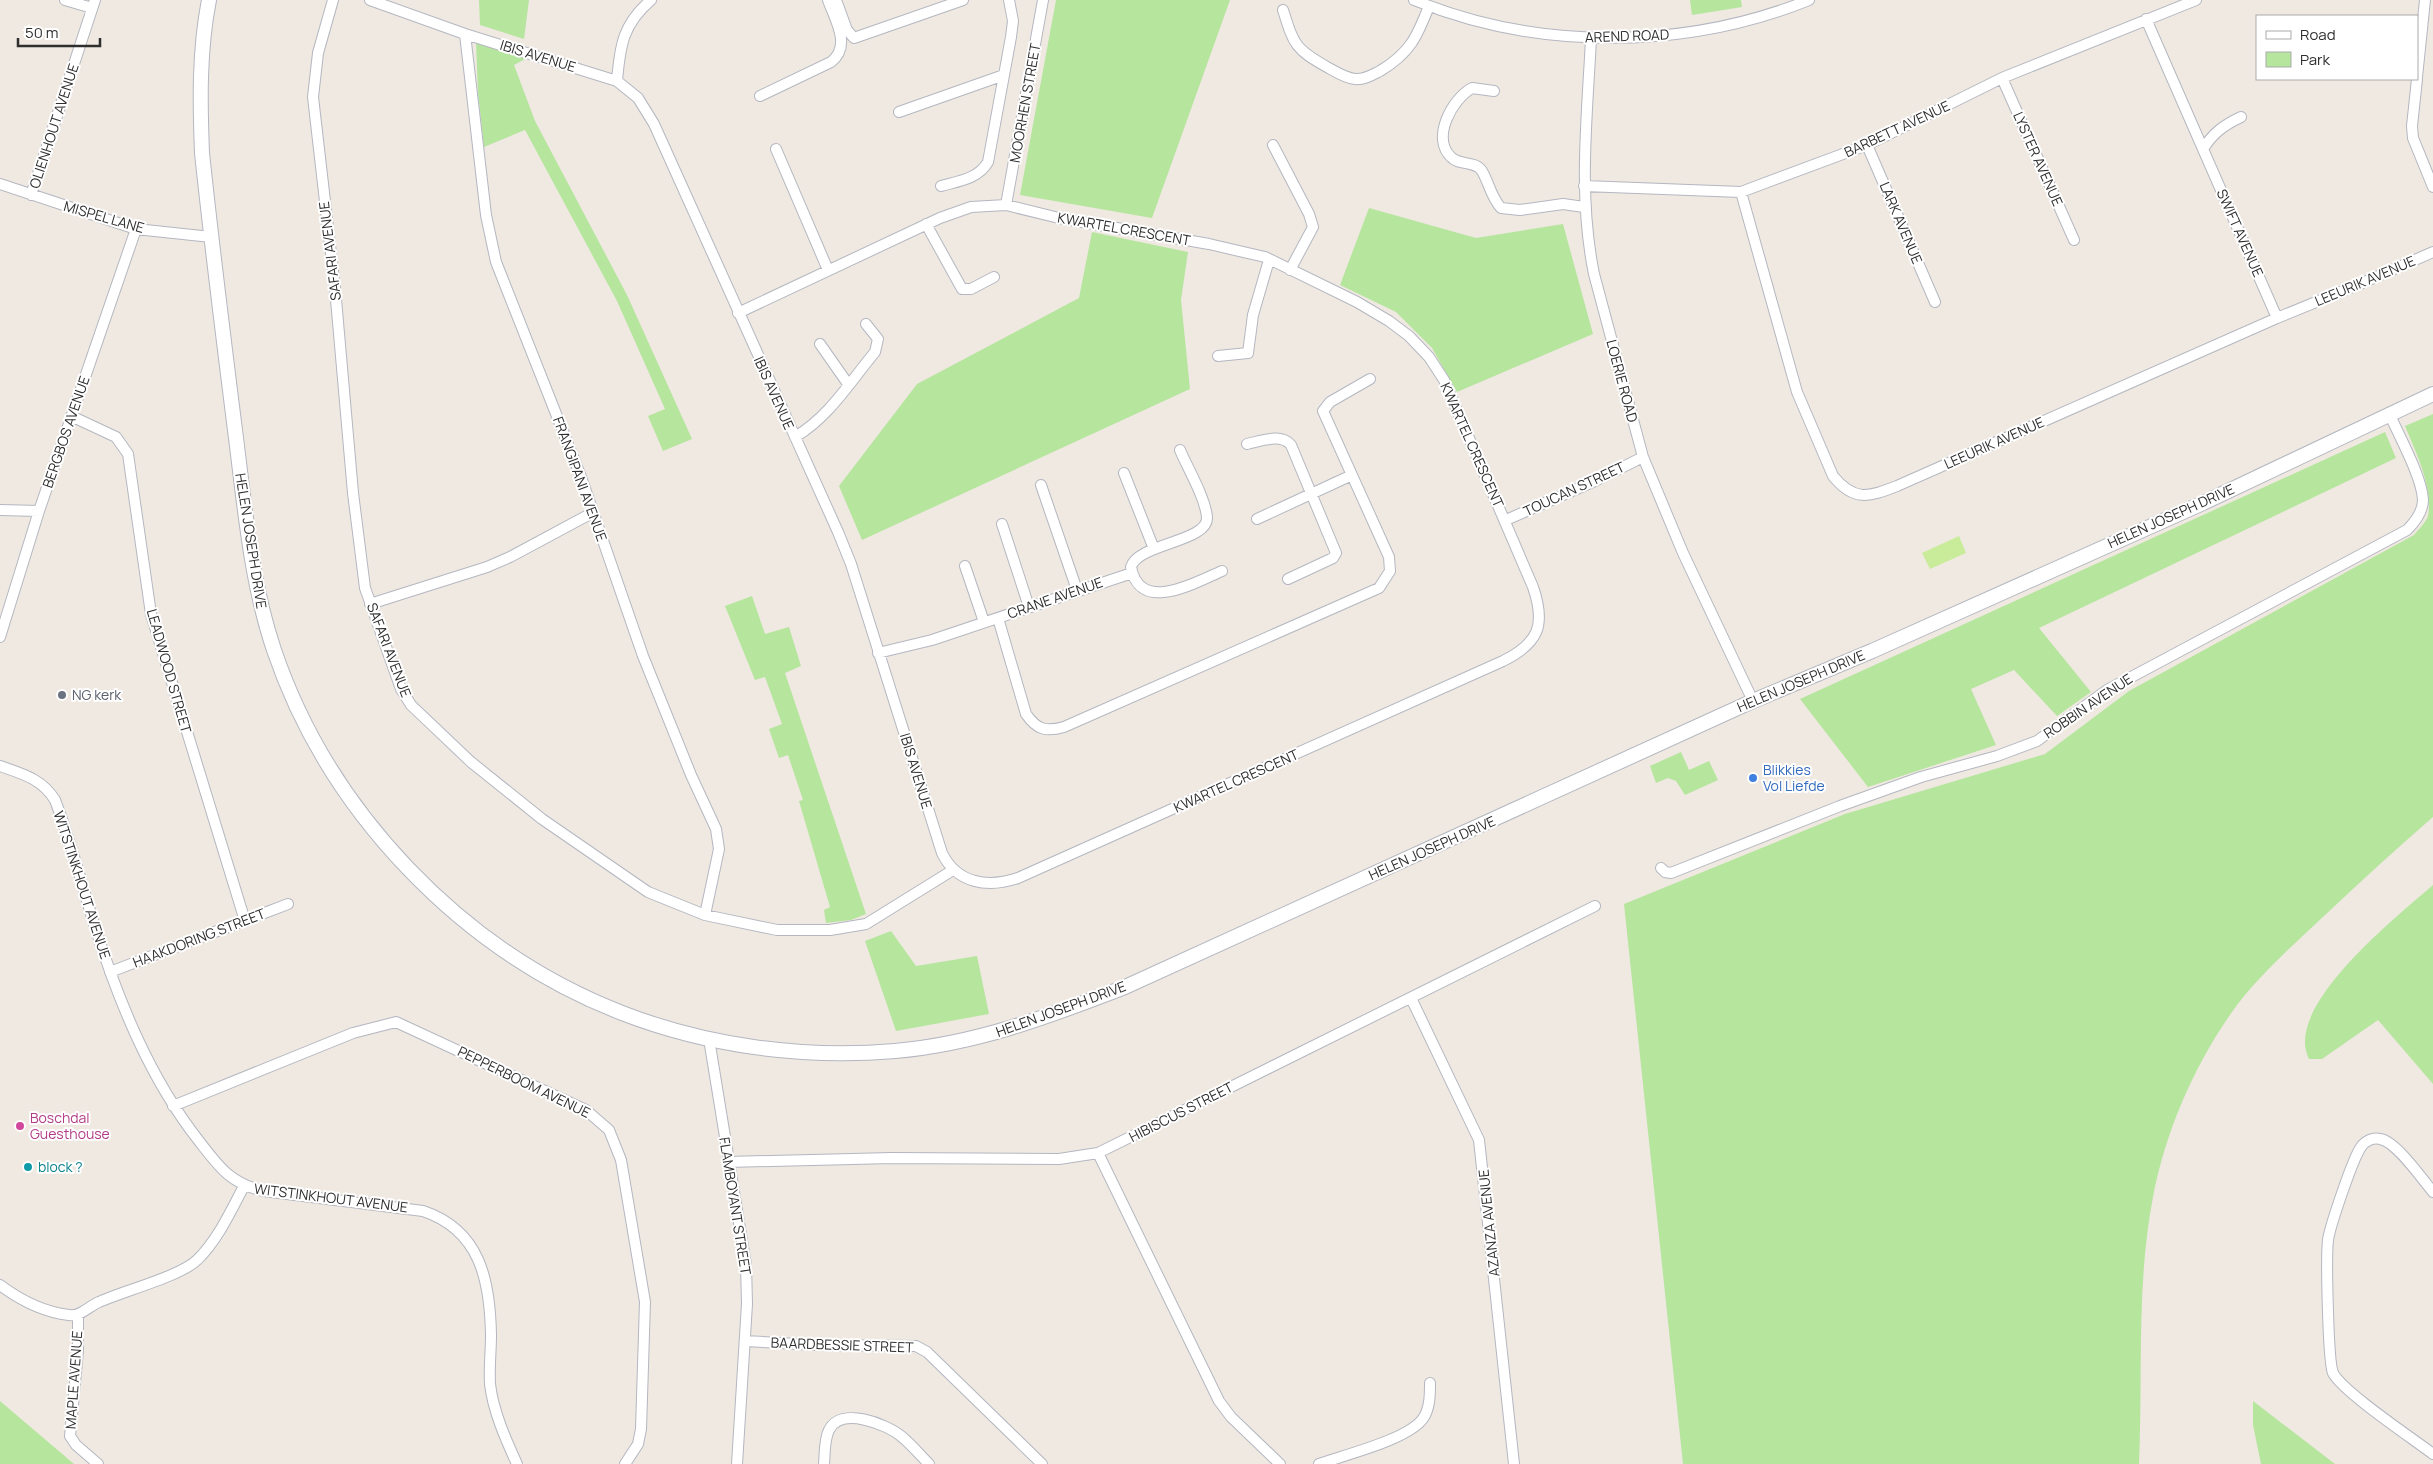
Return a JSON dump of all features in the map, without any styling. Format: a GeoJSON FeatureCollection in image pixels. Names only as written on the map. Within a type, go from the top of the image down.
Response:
{"type":"FeatureCollection","features":[{"type":"Feature","properties":{"kind":"street"},"geometry":{"type":"LineString","coordinates":[[65,0],[93,4]]}},
{"type":"Feature","properties":{"kind":"street","name":"HELEN JOSEPH DRIVE"},"geometry":{"type":"LineString","coordinates":[[209,0],[204,28],[200,92],[202,154],[211,237],[248,540],[263,616],[291,696],[330,769],[386,844],[418,878],[463,919],[508,953],[580,994],[622,1013],[709,1039],[791,1050],[858,1054],[942,1045],[990,1035],[1038,1020],[1125,987],[1753,701],[1872,651],[2203,503],[2433,394]]}},
{"type":"Feature","properties":{"kind":"street","name":"SAFARI AVENUE"},"geometry":{"type":"LineString","coordinates":[[333,0],[318,54],[312,97],[335,288],[353,493],[365,588],[402,688],[411,705],[470,762],[542,820],[648,892],[705,914],[738,923],[777,930],[808,931],[858,926],[888,913],[953,870]]}},
{"type":"Feature","properties":{"kind":"street","name":"IBIS AVENUE"},"geometry":{"type":"LineString","coordinates":[[370,0],[465,34],[617,80],[638,98],[654,124],[851,564],[942,853],[953,870]]}},
{"type":"Feature","properties":{"kind":"street"},"geometry":{"type":"LineString","coordinates":[[617,80],[620,48],[624,34],[631,21],[651,0]]}},
{"type":"Feature","properties":{"kind":"street"},"geometry":{"type":"LineString","coordinates":[[760,96],[837,57],[840,52],[841,39],[828,0]]}},
{"type":"Feature","properties":{"kind":"street"},"geometry":{"type":"LineString","coordinates":[[836,0],[848,30],[854,38],[963,0]]}},
{"type":"Feature","properties":{"kind":"street"},"geometry":{"type":"LineString","coordinates":[[941,186],[973,177],[985,166],[1013,22],[1009,0]]}},
{"type":"Feature","properties":{"kind":"street","name":"MOORHEN STREET"},"geometry":{"type":"LineString","coordinates":[[1006,205],[1043,0]]}},
{"type":"Feature","properties":{"kind":"street","name":"AREND ROAD"},"geometry":{"type":"LineString","coordinates":[[1414,0],[1428,6],[1494,25],[1591,39],[1705,31],[1735,25],[1809,0]]}},
{"type":"Feature","properties":{"kind":"street","name":"BARBETT AVENUE"},"geometry":{"type":"LineString","coordinates":[[1584,186],[1741,192],[1867,145],[2002,78],[2196,0]]}},
{"type":"Feature","properties":{"kind":"street"},"geometry":{"type":"LineString","coordinates":[[2418,68],[2425,0]]}},
{"type":"Feature","properties":{"kind":"street","name":"OLIENHOUT AVENUE"},"geometry":{"type":"LineString","coordinates":[[31,195],[93,4]]}},
{"type":"Feature","properties":{"kind":"street"},"geometry":{"type":"LineString","coordinates":[[1283,10],[1292,39],[1297,47],[1306,55],[1340,74],[1356,79],[1369,77],[1391,64],[1408,50],[1418,33],[1428,6]]}},
{"type":"Feature","properties":{"kind":"street","name":"SWIFT AVENUE"},"geometry":{"type":"LineString","coordinates":[[2146,19],[2277,318]]}},
{"type":"Feature","properties":{"kind":"street","name":"FRANGIPANI AVENUE"},"geometry":{"type":"LineString","coordinates":[[465,34],[486,215],[491,244],[502,279],[581,477],[643,656],[666,709],[691,775],[716,829],[719,849],[705,914]]}},
{"type":"Feature","properties":{"kind":"street","name":"LOERIE ROAD"},"geometry":{"type":"LineString","coordinates":[[1591,39],[1584,207],[1588,245],[1594,274],[1643,457],[1687,562],[1753,701]]}},
{"type":"Feature","properties":{"kind":"street"},"geometry":{"type":"LineString","coordinates":[[899,112],[1004,75]]}},
{"type":"Feature","properties":{"kind":"street","name":"LYSTER AVENUE"},"geometry":{"type":"LineString","coordinates":[[2002,78],[2074,240]]}},
{"type":"Feature","properties":{"kind":"street"},"geometry":{"type":"LineString","coordinates":[[2417,80],[2412,126],[2413,138],[2433,187]]}},
{"type":"Feature","properties":{"kind":"street"},"geometry":{"type":"LineString","coordinates":[[1494,91],[1472,88],[1458,99],[1442,135],[1443,143],[1449,155],[1459,162],[1477,166],[1482,171],[1496,203],[1501,208],[1514,210],[1563,204],[1584,207]]}},
{"type":"Feature","properties":{"kind":"street"},"geometry":{"type":"LineString","coordinates":[[2203,149],[2212,135],[2225,124],[2241,118]]}},
{"type":"Feature","properties":{"kind":"street"},"geometry":{"type":"LineString","coordinates":[[1272,145],[1305,207],[1313,227],[1290,270]]}},
{"type":"Feature","properties":{"kind":"street","name":"LARK AVENUE"},"geometry":{"type":"LineString","coordinates":[[1867,145],[1935,302]]}},
{"type":"Feature","properties":{"kind":"street"},"geometry":{"type":"LineString","coordinates":[[776,148],[828,270]]}},
{"type":"Feature","properties":{"kind":"street","name":"MISPEL LANE"},"geometry":{"type":"LineString","coordinates":[[0,184],[136,229],[211,237]]}},
{"type":"Feature","properties":{"kind":"street","name":"LEEURIK AVENUE"},"geometry":{"type":"LineString","coordinates":[[1741,192],[1797,392],[1833,476],[1842,487],[1864,496],[1897,486],[2277,318],[2433,252]]}},
{"type":"Feature","properties":{"kind":"street","name":"KWARTEL CRESCENT"},"geometry":{"type":"LineString","coordinates":[[738,313],[926,224],[971,207],[1006,205],[1059,218],[1209,244],[1269,260],[1357,302],[1389,321],[1409,336],[1429,357],[1444,380],[1506,520],[1533,587],[1540,612],[1540,625],[1535,636],[1517,654],[1018,878],[990,883],[975,882],[953,870]]}},
{"type":"Feature","properties":{"kind":"street"},"geometry":{"type":"LineString","coordinates":[[926,224],[962,289],[971,289],[994,277]]}},
{"type":"Feature","properties":{"kind":"street","name":"BERGBOS AVENUE"},"geometry":{"type":"LineString","coordinates":[[0,637],[39,511],[136,229]]}},
{"type":"Feature","properties":{"kind":"street"},"geometry":{"type":"LineString","coordinates":[[1218,356],[1248,353],[1254,315],[1269,260]]}},
{"type":"Feature","properties":{"kind":"street"},"geometry":{"type":"LineString","coordinates":[[795,437],[817,423],[875,352],[878,339],[866,324]]}},
{"type":"Feature","properties":{"kind":"street"},"geometry":{"type":"LineString","coordinates":[[820,344],[848,384]]}},
{"type":"Feature","properties":{"kind":"street"},"geometry":{"type":"LineString","coordinates":[[998,618],[1026,714],[1033,724],[1041,730],[1064,727],[1379,588],[1390,571],[1389,557],[1323,411],[1330,402],[1370,380]]}},
{"type":"Feature","properties":{"kind":"street","name":"ROBBIN AVENUE"},"geometry":{"type":"LineString","coordinates":[[1661,868],[1665,872],[1672,873],[1840,806],[1921,777],[2005,753],[2037,741],[2107,690],[2407,530],[2420,514],[2423,501],[2418,481],[2389,414]]}},
{"type":"Feature","properties":{"kind":"street","name":"LEADWOOD STREET"},"geometry":{"type":"LineString","coordinates":[[71,416],[116,437],[128,454],[151,614],[245,921]]}},
{"type":"Feature","properties":{"kind":"street"},"geometry":{"type":"LineString","coordinates":[[1247,444],[1274,439],[1286,439],[1291,445],[1336,553],[1333,558],[1288,579]]}},
{"type":"Feature","properties":{"kind":"street"},"geometry":{"type":"LineString","coordinates":[[1180,450],[1204,507],[1207,519],[1206,524],[1197,532],[1136,557],[1131,567],[1132,573],[1136,582],[1154,592],[1171,593],[1222,571]]}},
{"type":"Feature","properties":{"kind":"street","name":"TOUCAN STREET"},"geometry":{"type":"LineString","coordinates":[[1506,520],[1595,481],[1643,457]]}},
{"type":"Feature","properties":{"kind":"street"},"geometry":{"type":"LineString","coordinates":[[1124,473],[1154,550]]}},
{"type":"Feature","properties":{"kind":"street"},"geometry":{"type":"LineString","coordinates":[[1257,519],[1352,475]]}},
{"type":"Feature","properties":{"kind":"street"},"geometry":{"type":"LineString","coordinates":[[1041,485],[1077,590]]}},
{"type":"Feature","properties":{"kind":"street"},"geometry":{"type":"LineString","coordinates":[[0,510],[39,511]]}},
{"type":"Feature","properties":{"kind":"street"},"geometry":{"type":"LineString","coordinates":[[370,604],[487,567],[592,513]]}},
{"type":"Feature","properties":{"kind":"street"},"geometry":{"type":"LineString","coordinates":[[1002,524],[1029,607]]}},
{"type":"Feature","properties":{"kind":"street"},"geometry":{"type":"LineString","coordinates":[[965,566],[984,622]]}},
{"type":"Feature","properties":{"kind":"street","name":"CRANE AVENUE"},"geometry":{"type":"LineString","coordinates":[[878,653],[932,640],[1132,573]]}},
{"type":"Feature","properties":{"kind":"street","name":"WITSTINKHOUT AVENUE"},"geometry":{"type":"LineString","coordinates":[[0,766],[37,780],[50,792],[55,800],[110,972],[151,1064],[173,1106],[214,1160],[228,1175],[244,1186],[263,1191],[416,1209],[446,1219],[464,1234],[472,1246],[482,1269],[489,1311],[490,1384],[501,1423],[517,1464]]}},
{"type":"Feature","properties":{"kind":"street","name":"HAAKDORING STREET"},"geometry":{"type":"LineString","coordinates":[[110,972],[288,904]]}},
{"type":"Feature","properties":{"kind":"street","name":"HIBISCUS STREET"},"geometry":{"type":"LineString","coordinates":[[728,1162],[892,1158],[1059,1159],[1098,1153],[1595,906]]}},
{"type":"Feature","properties":{"kind":"street","name":"AZANZA AVENUE"},"geometry":{"type":"LineString","coordinates":[[1411,998],[1479,1140],[1514,1464]]}},
{"type":"Feature","properties":{"kind":"street","name":"PEPPERBOOM AVENUE"},"geometry":{"type":"LineString","coordinates":[[173,1106],[354,1033],[396,1022],[586,1110],[598,1119],[609,1130],[621,1160],[646,1302],[641,1429],[638,1444],[625,1464]]}},
{"type":"Feature","properties":{"kind":"street","name":"FLAMBOYANT STREET"},"geometry":{"type":"LineString","coordinates":[[709,1039],[746,1265],[747,1304],[737,1464]]}},
{"type":"Feature","properties":{"kind":"street"},"geometry":{"type":"LineString","coordinates":[[2433,1192],[2388,1142],[2374,1138],[2366,1142],[2356,1157],[2332,1225],[2327,1255],[2330,1354],[2333,1372],[2344,1386],[2433,1454]]}},
{"type":"Feature","properties":{"kind":"street"},"geometry":{"type":"LineString","coordinates":[[1098,1153],[1219,1401],[1231,1417],[1280,1464]]}},
{"type":"Feature","properties":{"kind":"street"},"geometry":{"type":"LineString","coordinates":[[0,1284],[22,1300],[69,1315],[78,1314],[96,1303],[180,1270],[196,1261],[213,1239],[244,1186]]}},
{"type":"Feature","properties":{"kind":"street","name":"MAPLE AVENUE"},"geometry":{"type":"LineString","coordinates":[[78,1314],[78,1351],[70,1436],[76,1445],[98,1464]]}},
{"type":"Feature","properties":{"kind":"street","name":"BAARDBESSIE STREET"},"geometry":{"type":"LineString","coordinates":[[745,1341],[815,1345],[916,1346],[927,1352],[1042,1464]]}},
{"type":"Feature","properties":{"kind":"street"},"geometry":{"type":"LineString","coordinates":[[1318,1464],[1409,1432],[1424,1418],[1429,1401],[1430,1383]]}},
{"type":"Feature","properties":{"kind":"street"},"geometry":{"type":"LineString","coordinates":[[824,1464],[825,1441],[828,1430],[833,1424],[842,1419],[872,1421],[901,1436],[928,1464]]}},
{"type":"Feature","properties":{"kind":"green space"},"geometry":{"type":"Polygon","coordinates":[[[479,0],[529,0],[524,39],[480,25],[479,0]]]}},
{"type":"Feature","properties":{"kind":"green space"},"geometry":{"type":"Polygon","coordinates":[[[1056,0],[1230,0],[1152,218],[1020,195],[1056,0]]]}},
{"type":"Feature","properties":{"kind":"green space"},"geometry":{"type":"Polygon","coordinates":[[[1690,0],[1741,0],[1742,7],[1692,15],[1690,0]]]}},
{"type":"Feature","properties":{"kind":"green space"},"geometry":{"type":"Polygon","coordinates":[[[476,42],[529,57],[514,65],[535,121],[627,295],[692,439],[663,451],[648,416],[665,409],[617,301],[525,130],[484,147],[478,93],[476,42]]]}},
{"type":"Feature","properties":{"kind":"green space"},"geometry":{"type":"Polygon","coordinates":[[[1369,208],[1476,238],[1563,224],[1593,334],[1457,392],[1432,348],[1396,312],[1340,285],[1369,208]]]}},
{"type":"Feature","properties":{"kind":"green space"},"geometry":{"type":"Polygon","coordinates":[[[1092,232],[1188,252],[1181,300],[1190,389],[862,540],[839,486],[917,384],[1079,298],[1092,232]]]}},
{"type":"Feature","properties":{"kind":"green space"},"geometry":{"type":"Polygon","coordinates":[[[2433,414],[2433,817],[2290,948],[2257,982],[2237,1005],[2222,1027],[2208,1049],[2184,1096],[2174,1121],[2159,1172],[2148,1230],[2142,1297],[2139,1464],[1683,1464],[1624,904],[1845,814],[2045,754],[2129,691],[2414,535],[2428,516],[2429,505],[2426,481],[2405,426],[2433,414]]]}},
{"type":"Feature","properties":{"kind":"green space"},"geometry":{"type":"Polygon","coordinates":[[[2385,432],[2396,458],[2039,628],[2091,692],[2057,716],[2014,670],[1971,689],[1996,745],[1868,787],[1800,699],[2385,432]]]}},
{"type":"Feature","properties":{"kind":"green space"},"geometry":{"type":"Polygon","coordinates":[[[1959,536],[1966,553],[1930,569],[1922,553],[1959,536]]]}},
{"type":"Feature","properties":{"kind":"green space"},"geometry":{"type":"Polygon","coordinates":[[[752,596],[765,634],[789,627],[801,666],[785,673],[866,914],[851,920],[826,923],[824,910],[830,907],[799,801],[803,800],[788,755],[779,758],[769,729],[782,724],[765,677],[755,680],[725,606],[752,596]]]}},
{"type":"Feature","properties":{"kind":"green space"},"geometry":{"type":"Polygon","coordinates":[[[1681,752],[1689,770],[1709,761],[1718,780],[1685,795],[1676,781],[1668,778],[1656,783],[1650,766],[1681,752]]]}},
{"type":"Feature","properties":{"kind":"green space"},"geometry":{"type":"Polygon","coordinates":[[[2433,885],[2433,1084],[2378,1020],[2322,1059],[2309,1059],[2305,1038],[2312,1014],[2327,989],[2371,940],[2433,885]]]}},
{"type":"Feature","properties":{"kind":"green space"},"geometry":{"type":"Polygon","coordinates":[[[891,931],[916,966],[977,956],[989,1014],[896,1031],[865,941],[891,931]]]}},
{"type":"Feature","properties":{"kind":"green space"},"geometry":{"type":"Polygon","coordinates":[[[0,1401],[74,1464],[0,1464],[0,1401]]]}},
{"type":"Feature","properties":{"kind":"green space"},"geometry":{"type":"Polygon","coordinates":[[[2253,1401],[2335,1464],[2261,1464],[2253,1425],[2253,1401]]]}},
{"type":"Feature","properties":{"kind":"place","name":"NG kerk"},"geometry":{"type":"Point","coordinates":[62,695]}},
{"type":"Feature","properties":{"kind":"place","name":"Blikkies Vol Liefde"},"geometry":{"type":"Point","coordinates":[1753,778]}},
{"type":"Feature","properties":{"kind":"place","name":"Boschdal Guesthouse"},"geometry":{"type":"Point","coordinates":[20,1126]}},
{"type":"Feature","properties":{"kind":"place","name":"block ?"},"geometry":{"type":"Point","coordinates":[28,1167]}}]}
